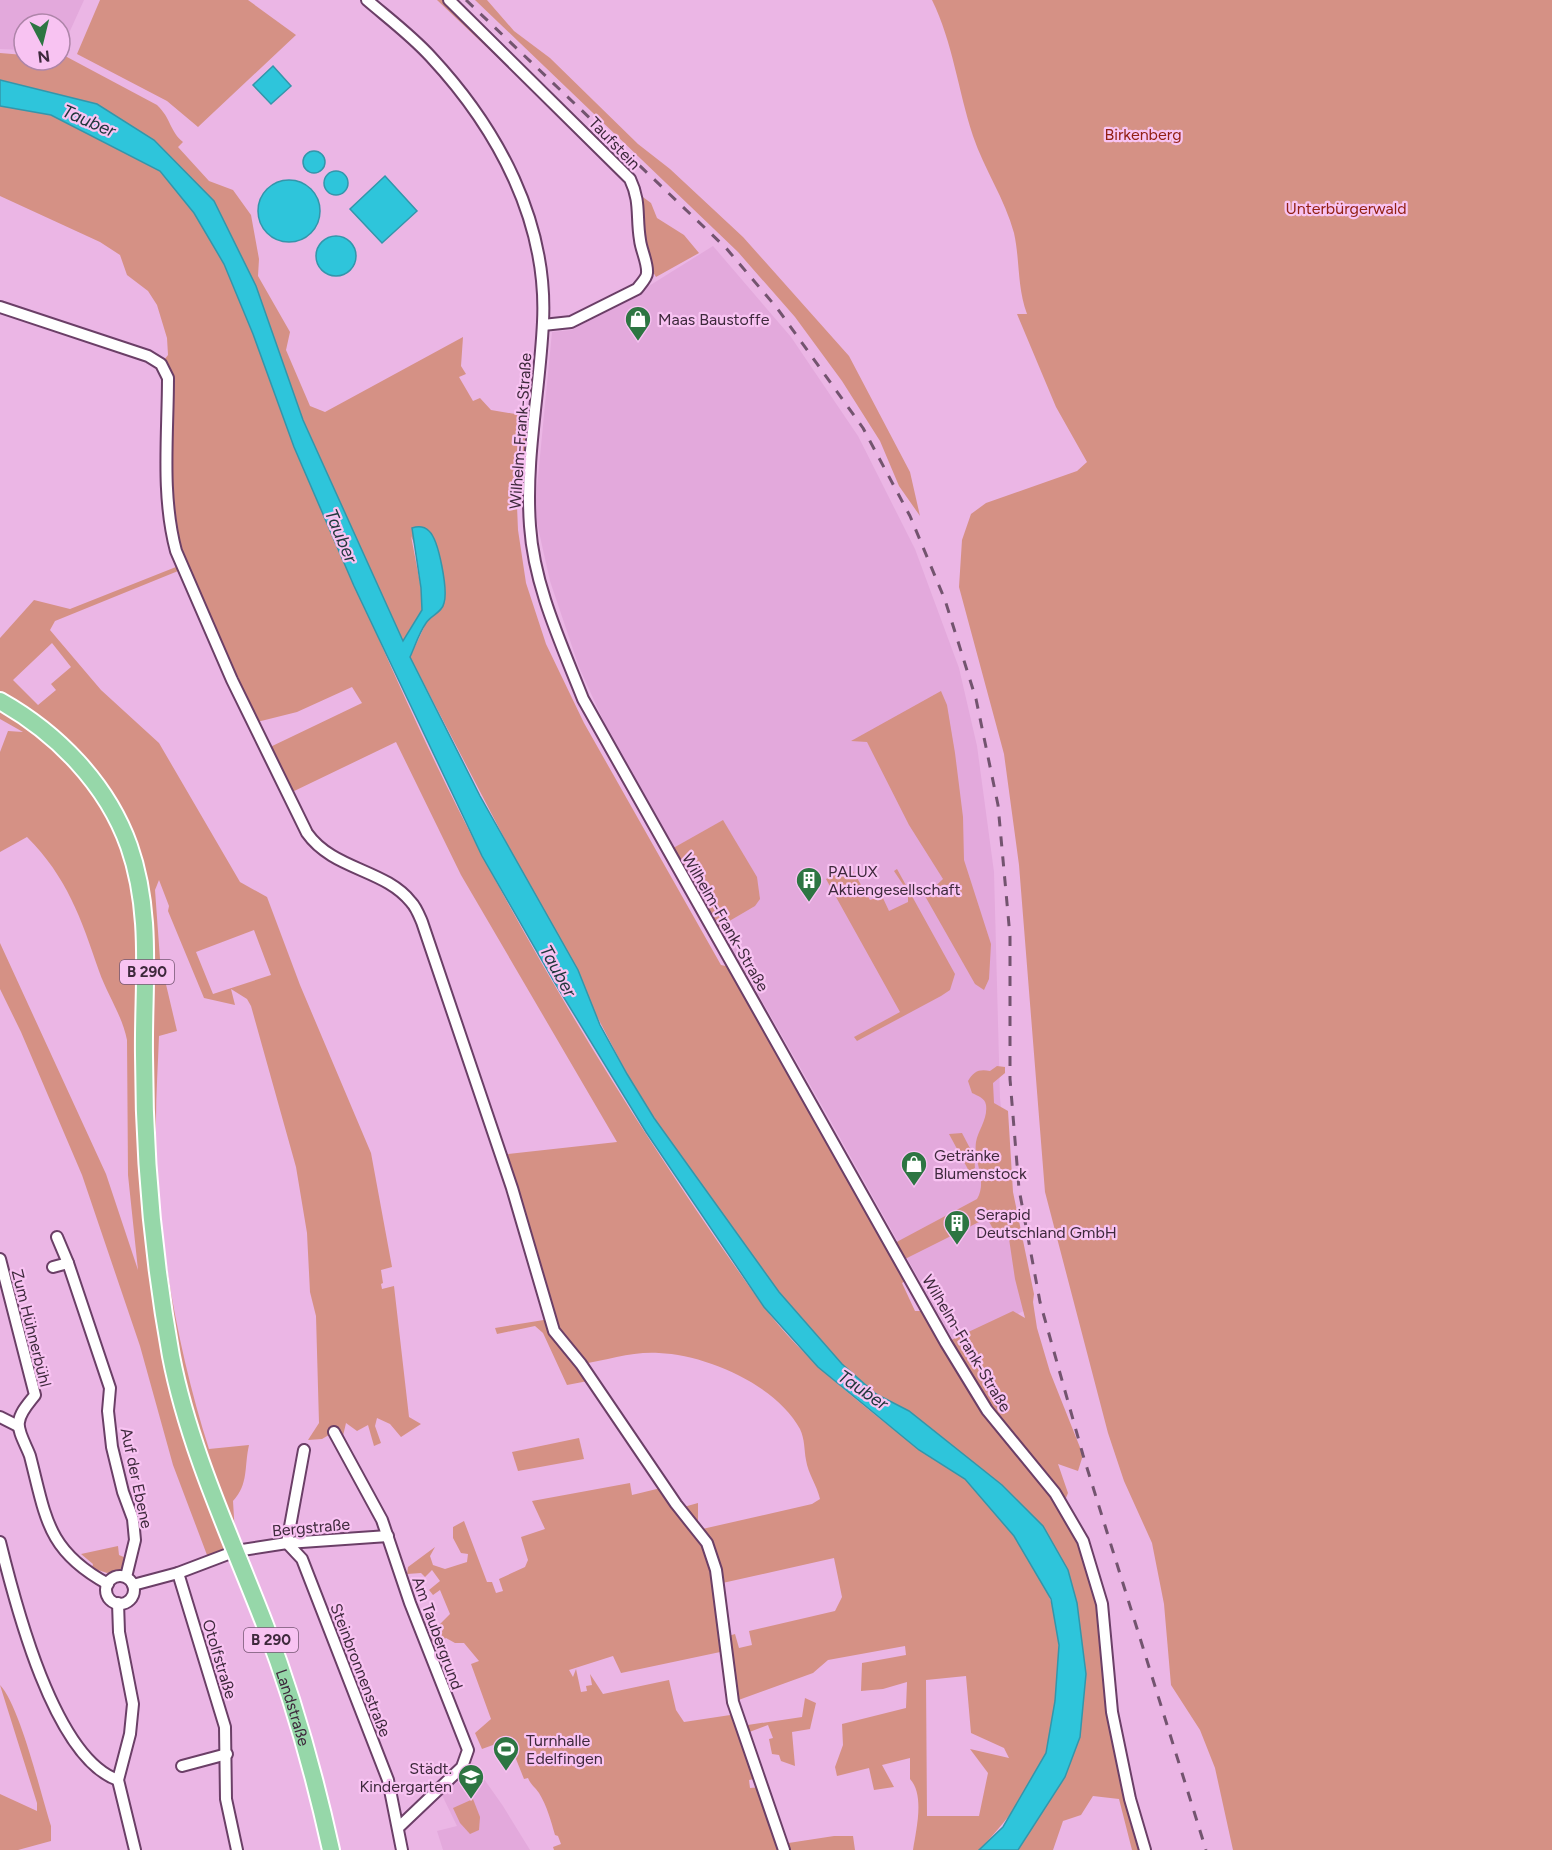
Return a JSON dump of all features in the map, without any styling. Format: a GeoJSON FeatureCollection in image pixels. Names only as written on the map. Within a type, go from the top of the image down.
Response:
{"type":"FeatureCollection","features":[{"type":"Feature","properties":{"kind":"main road","name":"Landstraße"},"geometry":{"type":"LineString","coordinates":[[0,701],[50,735],[84,770],[123,830],[136,867],[146,933],[146,1136],[157,1267],[172,1359],[192,1437],[288,1687],[309,1759],[331,1850]]}},
{"type":"Feature","properties":{"kind":"street","name":"Wilhelm-Frank-Straße"},"geometry":{"type":"LineString","coordinates":[[367,0],[432,57],[481,120],[525,203],[537,246],[544,298],[530,456],[530,526],[544,599],[583,699],[952,1353],[987,1410],[1055,1493],[1083,1541],[1102,1604],[1113,1712],[1130,1799],[1145,1850]]}},
{"type":"Feature","properties":{"kind":"street","name":"Taufstein"},"geometry":{"type":"LineString","coordinates":[[449,0],[630,178],[636,192],[639,206],[640,240],[647,273],[644,280],[637,289],[571,322],[543,325]]}},
{"type":"Feature","properties":{"kind":"street"},"geometry":{"type":"LineString","coordinates":[[0,307],[148,356],[166,370],[168,493],[176,551],[232,681],[307,833],[322,851],[393,887],[410,900],[422,922],[512,1188],[554,1331],[581,1364],[676,1504],[707,1543],[716,1570],[733,1702],[784,1850]]}},
{"type":"Feature","properties":{"kind":"street","name":"Auf der Ebene"},"geometry":{"type":"LineString","coordinates":[[57,1237],[109,1382],[108,1411],[112,1448],[133,1519],[134,1550],[130,1581]]}},
{"type":"Feature","properties":{"kind":"street","name":"Zum Hühnerbühl"},"geometry":{"type":"LineString","coordinates":[[0,1259],[2,1274],[35,1395],[20,1416],[18,1426]]}},
{"type":"Feature","properties":{"kind":"street"},"geometry":{"type":"LineString","coordinates":[[52,1267],[68,1263]]}},
{"type":"Feature","properties":{"kind":"street"},"geometry":{"type":"LineString","coordinates":[[0,1417],[18,1426],[26,1442],[53,1536],[74,1561],[108,1584]]}},
{"type":"Feature","properties":{"kind":"street","name":"Am Taubergrund"},"geometry":{"type":"LineString","coordinates":[[334,1432],[382,1520],[410,1603],[468,1750],[462,1767],[399,1827]]}},
{"type":"Feature","properties":{"kind":"street"},"geometry":{"type":"LineString","coordinates":[[287,1543],[304,1450]]}},
{"type":"Feature","properties":{"kind":"street","name":"Bergstraße"},"geometry":{"type":"LineString","coordinates":[[130,1581],[178,1573],[236,1551],[287,1543],[388,1536]]}},
{"type":"Feature","properties":{"kind":"street"},"geometry":{"type":"LineString","coordinates":[[0,1542],[25,1629],[54,1706],[66,1730],[89,1761],[107,1776],[118,1780]]}},
{"type":"Feature","properties":{"kind":"street","name":"Steinbronnenstraße"},"geometry":{"type":"LineString","coordinates":[[287,1543],[302,1559],[388,1780],[402,1850]]}},
{"type":"Feature","properties":{"kind":"street","name":"Otolfstraße"},"geometry":{"type":"LineString","coordinates":[[178,1573],[225,1727],[226,1799],[237,1850]]}},
{"type":"Feature","properties":{"kind":"street"},"geometry":{"type":"LineString","coordinates":[[116,1577],[130,1581],[131,1598],[118,1603],[108,1596],[108,1584],[116,1577]]}},
{"type":"Feature","properties":{"kind":"street"},"geometry":{"type":"LineString","coordinates":[[118,1603],[119,1632],[133,1704],[130,1734],[118,1780],[135,1850]]}},
{"type":"Feature","properties":{"kind":"street"},"geometry":{"type":"LineString","coordinates":[[182,1766],[227,1754]]}},
{"type":"Feature","properties":{"kind":"shaded area"},"geometry":{"type":"Polygon","coordinates":[[[0,0],[84,0],[72,26],[72,12],[12,12],[12,50],[0,49],[0,0]]]}},
{"type":"Feature","properties":{"kind":"shaded area"},"geometry":{"type":"Polygon","coordinates":[[[713,246],[791,337],[858,436],[915,549],[959,668],[977,746],[994,872],[1000,1098],[1010,1199],[1030,1308],[955,1344],[608,731],[579,667],[550,581],[537,523],[536,498],[552,332],[572,330],[636,294],[713,246]]]}},
{"type":"Feature","properties":{"kind":"shaded area","name":"Städt. Kindergarten"},"geometry":{"type":"Polygon","coordinates":[[[472,1762],[530,1850],[443,1850],[437,1831],[457,1826],[441,1793],[472,1762]]]}},
{"type":"Feature","properties":{"kind":"green space"},"geometry":{"type":"Polygon","coordinates":[[[100,0],[248,0],[296,35],[198,127],[167,101],[77,54],[100,0]]]}},
{"type":"Feature","properties":{"kind":"green space"},"geometry":{"type":"Polygon","coordinates":[[[437,0],[449,0],[630,179],[636,192],[651,203],[657,218],[684,235],[699,253],[656,277],[644,257],[635,229],[636,204],[626,179],[437,0]]]}},
{"type":"Feature","properties":{"kind":"green space"},"geometry":{"type":"Polygon","coordinates":[[[475,0],[487,0],[514,31],[550,58],[638,144],[670,169],[743,237],[849,356],[910,472],[920,516],[899,486],[880,441],[842,381],[795,317],[738,252],[475,0]]]}},
{"type":"Feature","properties":{"kind":"green space","name":"Unterbürgerwald"},"geometry":{"type":"Polygon","coordinates":[[[932,0],[1552,0],[1552,1850],[1233,1850],[1215,1768],[1200,1730],[1171,1685],[1164,1604],[1152,1543],[1124,1481],[1108,1433],[1045,1192],[1019,865],[1004,754],[959,587],[962,540],[971,514],[986,503],[1077,471],[1087,462],[1056,407],[1017,314],[1027,314],[1014,233],[973,136],[945,33],[932,0]]]}},
{"type":"Feature","properties":{"kind":"green space"},"geometry":{"type":"Polygon","coordinates":[[[0,53],[12,54],[12,72],[72,72],[72,60],[157,105],[175,134],[183,142],[178,147],[209,181],[233,190],[251,215],[259,259],[258,276],[290,332],[286,350],[310,406],[325,412],[463,337],[461,366],[466,374],[459,377],[473,401],[480,398],[491,410],[521,415],[533,428],[530,477],[516,482],[518,530],[526,583],[546,644],[584,723],[721,965],[735,968],[891,1245],[977,1199],[981,1178],[976,1157],[976,1142],[986,1115],[986,1105],[983,1099],[972,1093],[968,1081],[977,1072],[990,1071],[997,1066],[1005,1067],[1005,1073],[993,1083],[994,1103],[1008,1111],[1013,1192],[1034,1294],[1037,1328],[1050,1372],[1083,1455],[1078,1471],[1058,1464],[1068,1493],[1063,1505],[1092,1566],[1112,1712],[1145,1850],[1132,1850],[1119,1799],[1093,1796],[1081,1815],[1063,1821],[1053,1850],[1018,1850],[1065,1777],[1080,1737],[1042,1525],[1002,1485],[909,1411],[876,1394],[842,1364],[779,1292],[654,1118],[627,1074],[410,657],[427,621],[441,610],[411,536],[421,588],[422,610],[403,641],[303,420],[256,286],[214,201],[97,104],[0,80],[0,53]],[[987,1218],[901,1261],[910,1278],[902,1283],[915,1311],[929,1311],[947,1342],[1013,1311],[1025,1318],[1015,1279],[1008,1232],[997,1236],[987,1218]]]}},
{"type":"Feature","properties":{"kind":"green space"},"geometry":{"type":"Polygon","coordinates":[[[0,106],[51,115],[160,171],[194,213],[224,264],[347,564],[446,785],[514,914],[614,1085],[723,1250],[778,1324],[815,1363],[855,1399],[925,1453],[966,1479],[1002,1518],[1027,1555],[1046,1589],[1055,1619],[1059,1676],[1055,1715],[1047,1750],[1036,1776],[1008,1817],[979,1850],[913,1850],[918,1803],[915,1786],[910,1779],[910,1758],[882,1765],[894,1787],[874,1790],[869,1768],[837,1776],[835,1767],[843,1745],[842,1724],[906,1708],[907,1682],[883,1689],[861,1691],[862,1663],[906,1655],[905,1646],[828,1660],[813,1673],[733,1702],[725,1651],[621,1673],[613,1656],[569,1670],[573,1677],[576,1669],[581,1692],[587,1691],[586,1686],[592,1685],[590,1674],[603,1694],[669,1680],[676,1710],[684,1722],[737,1714],[741,1726],[802,1717],[805,1698],[816,1703],[810,1729],[792,1732],[795,1766],[781,1761],[779,1755],[772,1754],[769,1739],[773,1738],[768,1725],[744,1734],[759,1778],[749,1780],[750,1788],[762,1787],[782,1844],[834,1836],[853,1836],[855,1850],[554,1850],[553,1847],[561,1844],[558,1836],[555,1835],[547,1808],[539,1793],[528,1778],[524,1779],[512,1749],[516,1747],[512,1738],[482,1749],[475,1733],[491,1719],[471,1664],[479,1661],[464,1643],[455,1643],[446,1638],[433,1647],[437,1656],[426,1645],[443,1630],[439,1625],[450,1614],[440,1590],[433,1595],[429,1590],[440,1581],[432,1570],[425,1577],[421,1573],[407,1574],[408,1567],[435,1547],[430,1556],[433,1565],[445,1569],[467,1562],[468,1554],[461,1553],[453,1538],[453,1527],[464,1521],[487,1582],[492,1582],[496,1593],[503,1591],[499,1579],[525,1567],[528,1560],[521,1537],[545,1529],[532,1501],[630,1483],[632,1495],[665,1487],[680,1508],[698,1503],[698,1530],[812,1504],[820,1499],[807,1465],[800,1429],[775,1399],[738,1375],[718,1366],[678,1355],[650,1353],[582,1364],[593,1380],[567,1385],[543,1333],[535,1326],[497,1334],[495,1328],[550,1319],[500,1155],[617,1142],[461,875],[396,742],[288,794],[266,749],[362,703],[352,687],[297,712],[253,723],[183,569],[55,621],[50,630],[101,690],[159,743],[240,882],[267,897],[300,985],[371,1153],[392,1267],[381,1270],[383,1283],[381,1284],[382,1289],[394,1286],[409,1417],[421,1424],[401,1437],[390,1424],[377,1418],[375,1426],[381,1443],[374,1446],[368,1425],[357,1431],[346,1423],[343,1436],[334,1432],[322,1439],[308,1440],[319,1423],[316,1316],[310,1292],[307,1233],[296,1167],[251,1006],[247,999],[231,989],[235,1005],[204,998],[168,911],[169,906],[159,880],[155,890],[160,959],[177,1031],[159,1036],[156,1100],[159,1203],[170,1287],[187,1370],[209,1449],[249,1445],[242,1488],[233,1501],[236,1551],[207,1555],[173,1465],[140,1346],[82,1175],[21,1032],[0,989],[0,943],[106,1174],[138,1270],[128,1175],[127,1040],[125,1031],[102,980],[79,916],[53,867],[27,837],[0,852],[0,752],[8,731],[23,732],[0,719],[0,638],[34,600],[70,609],[181,565],[171,534],[168,395],[161,364],[168,355],[167,338],[157,305],[148,291],[127,275],[120,255],[100,242],[0,196],[0,106]],[[52,643],[13,680],[38,705],[56,690],[51,684],[71,667],[52,643]],[[254,930],[196,952],[213,994],[271,975],[254,930]],[[834,1558],[718,1584],[725,1637],[735,1634],[739,1648],[752,1645],[749,1631],[835,1611],[842,1597],[834,1558]],[[966,1676],[926,1680],[927,1816],[979,1816],[988,1773],[970,1749],[1009,1758],[1004,1748],[971,1733],[966,1676]]]}},
{"type":"Feature","properties":{"kind":"green space"},"geometry":{"type":"Polygon","coordinates":[[[941,691],[947,705],[955,753],[963,817],[964,860],[991,944],[989,979],[984,990],[975,984],[925,896],[943,879],[909,825],[867,742],[851,741],[941,691]]]}},
{"type":"Feature","properties":{"kind":"green space"},"geometry":{"type":"Polygon","coordinates":[[[723,820],[757,877],[760,899],[755,906],[714,930],[668,851],[723,820]]]}},
{"type":"Feature","properties":{"kind":"green space"},"geometry":{"type":"Polygon","coordinates":[[[850,866],[870,900],[882,896],[889,911],[908,902],[908,892],[894,871],[897,869],[955,974],[950,990],[857,1041],[854,1037],[900,1012],[826,879],[850,866]]]}},
{"type":"Feature","properties":{"kind":"green space"},"geometry":{"type":"Polygon","coordinates":[[[962,1133],[974,1156],[975,1168],[970,1173],[949,1134],[962,1133]]]}},
{"type":"Feature","properties":{"kind":"green space"},"geometry":{"type":"Polygon","coordinates":[[[579,1438],[584,1459],[518,1471],[512,1452],[579,1438]]]}},
{"type":"Feature","properties":{"kind":"green space"},"geometry":{"type":"Polygon","coordinates":[[[118,1546],[119,1555],[126,1558],[122,1569],[107,1573],[92,1568],[93,1564],[81,1554],[118,1546]]]}},
{"type":"Feature","properties":{"kind":"green space"},"geometry":{"type":"Polygon","coordinates":[[[0,1685],[8,1696],[22,1731],[51,1826],[51,1841],[18,1850],[0,1850],[0,1794],[37,1811],[37,1803],[0,1685]]]}},
{"type":"Feature","properties":{"kind":"green space"},"geometry":{"type":"Polygon","coordinates":[[[473,1799],[480,1817],[479,1830],[470,1834],[460,1823],[453,1808],[473,1799]]]}},
{"type":"Feature","properties":{"kind":"water"},"geometry":{"type":"Polygon","coordinates":[[[273,66],[291,86],[271,104],[253,85],[273,66]]]}},
{"type":"Feature","properties":{"kind":"water","name":"Tauber"},"geometry":{"type":"Polygon","coordinates":[[[0,80],[97,104],[154,140],[214,201],[256,286],[303,420],[403,641],[422,610],[412,528],[425,528],[433,536],[442,566],[445,588],[444,603],[441,609],[428,620],[410,657],[480,796],[578,970],[600,1025],[654,1118],[779,1292],[842,1364],[876,1394],[909,1411],[1002,1485],[1043,1526],[1068,1570],[1077,1603],[1086,1674],[1080,1737],[1065,1777],[1018,1850],[979,1850],[1003,1827],[1046,1753],[1055,1701],[1059,1645],[1051,1599],[1014,1536],[965,1479],[919,1450],[818,1367],[764,1307],[646,1132],[555,983],[482,856],[354,586],[294,447],[253,334],[224,264],[194,213],[160,171],[51,115],[0,106],[0,80]]]}},
{"type":"Feature","properties":{"kind":"water"},"geometry":{"type":"Polygon","coordinates":[[[314,151],[322,154],[325,162],[322,170],[314,173],[306,170],[303,162],[306,154],[314,151]]]}},
{"type":"Feature","properties":{"kind":"water"},"geometry":{"type":"Polygon","coordinates":[[[336,171],[344,175],[348,183],[344,191],[336,195],[328,191],[324,183],[328,175],[336,171]]]}},
{"type":"Feature","properties":{"kind":"water"},"geometry":{"type":"Polygon","coordinates":[[[385,176],[417,211],[382,243],[350,209],[385,176]]]}},
{"type":"Feature","properties":{"kind":"water"},"geometry":{"type":"Polygon","coordinates":[[[283,180],[295,180],[311,189],[318,199],[320,211],[318,223],[311,233],[295,242],[283,242],[272,237],[263,228],[258,217],[258,205],[263,194],[272,185],[283,180]]]}},
{"type":"Feature","properties":{"kind":"water"},"geometry":{"type":"Polygon","coordinates":[[[336,236],[344,237],[350,242],[355,248],[355,264],[350,270],[344,275],[336,276],[328,275],[322,270],[317,264],[316,256],[317,248],[322,242],[328,237],[336,236]]]}},
{"type":"Feature","properties":{"kind":"railway"},"geometry":{"type":"LineString","coordinates":[[466,0],[726,248],[777,308],[863,428],[910,516],[945,600],[976,699],[998,805],[1010,936],[1010,1079],[1019,1189],[1040,1302],[1083,1455],[1206,1850]]}},
{"type":"Feature","properties":{"kind":"place","name":"Maas Baustoffe"},"geometry":{"type":"Point","coordinates":[638,342]}},
{"type":"Feature","properties":{"kind":"place","name":"PALUX Aktiengesellschaft"},"geometry":{"type":"Point","coordinates":[809,903]}},
{"type":"Feature","properties":{"kind":"place","name":"Getränke Blumenstock"},"geometry":{"type":"Point","coordinates":[914,1187]}},
{"type":"Feature","properties":{"kind":"place","name":"Serapid Deutschland GmbH"},"geometry":{"type":"Point","coordinates":[957,1246]}},
{"type":"Feature","properties":{"kind":"place","name":"Turnhalle Edelfingen"},"geometry":{"type":"Point","coordinates":[506,1772]}},
{"type":"Feature","properties":{"kind":"place","name":"Städt. Kindergarten"},"geometry":{"type":"Point","coordinates":[471,1800]}},
{"type":"Feature","properties":{"kind":"park label","name":"Birkenberg"},"geometry":{"type":"Point","coordinates":[1143,134]}}]}
